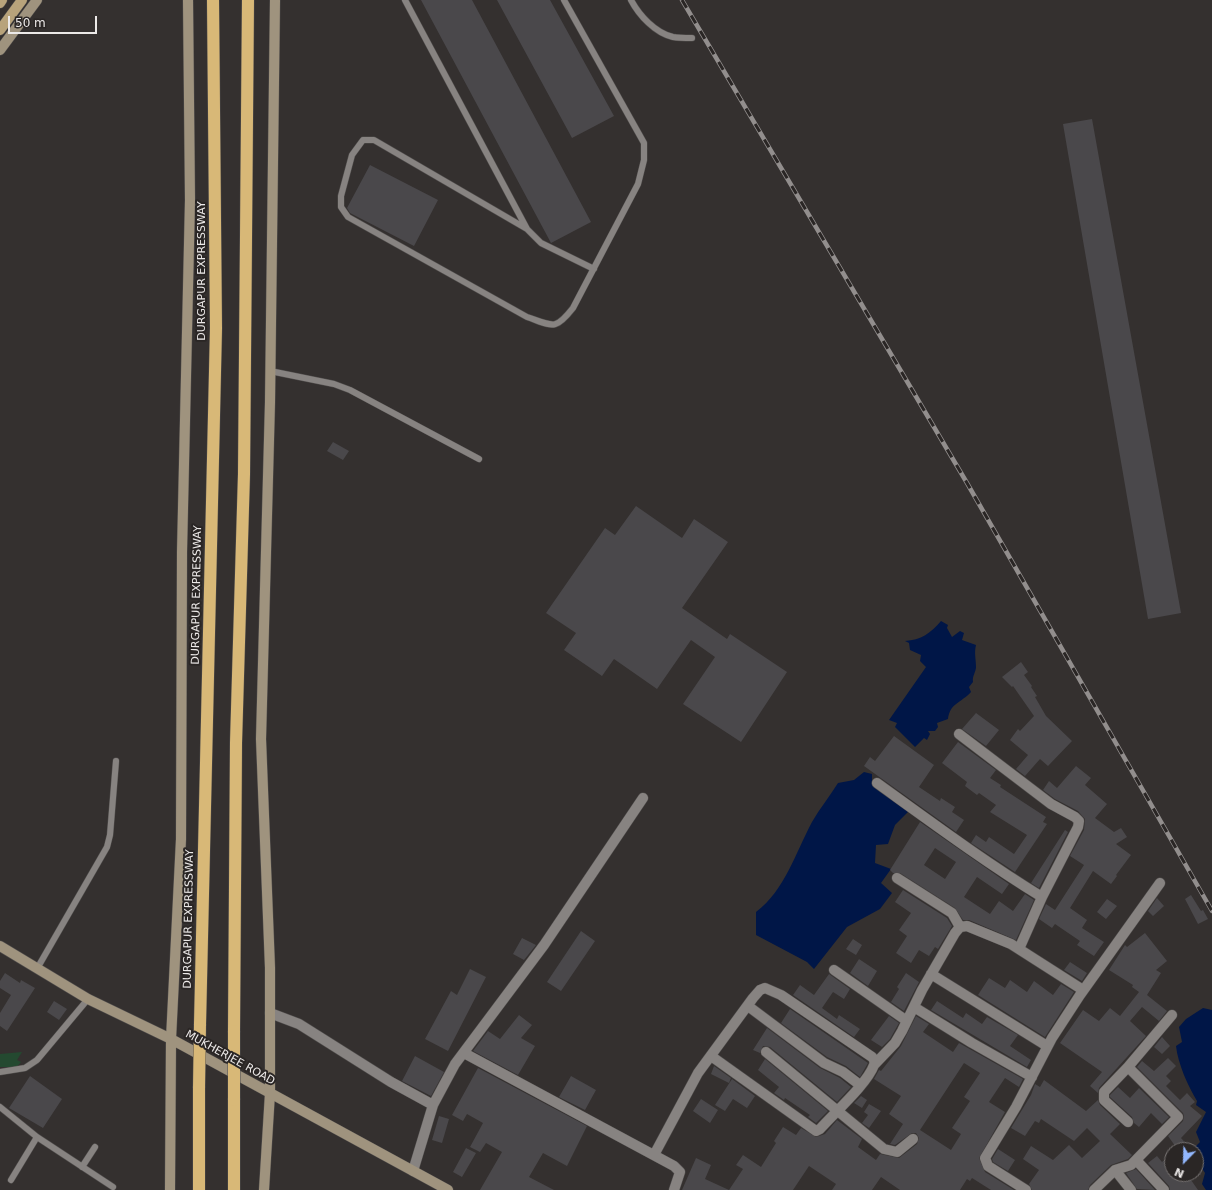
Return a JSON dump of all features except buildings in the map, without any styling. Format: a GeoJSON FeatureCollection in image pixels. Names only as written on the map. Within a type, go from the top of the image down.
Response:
{"type":"FeatureCollection","features":[{"type":"Feature","properties":{"kind":"highway","name":"DURGAPUR EXPRESSWAY"},"geometry":{"type":"LineString","coordinates":[[199,1190],[200,1024],[216,328],[213,0]]}},
{"type":"Feature","properties":{"kind":"highway"},"geometry":{"type":"LineString","coordinates":[[234,1190],[236,743],[244,474],[248,0]]}},
{"type":"Feature","properties":{"kind":"main road"},"geometry":{"type":"LineString","coordinates":[[0,30],[22,0]]}},
{"type":"Feature","properties":{"kind":"street"},"geometry":{"type":"LineString","coordinates":[[0,50],[37,0]]}},
{"type":"Feature","properties":{"kind":"street"},"geometry":{"type":"LineString","coordinates":[[170,1190],[171,1039],[181,839],[182,552],[190,200],[188,0]]}},
{"type":"Feature","properties":{"kind":"street"},"geometry":{"type":"LineString","coordinates":[[264,1190],[270,1093],[270,1013],[261,739],[270,371],[275,0]]}},
{"type":"Feature","properties":{"kind":"street"},"geometry":{"type":"LineString","coordinates":[[959,734],[1051,804],[1075,817],[1079,821],[1078,827],[1042,897],[1019,949]]}},
{"type":"Feature","properties":{"kind":"street"},"geometry":{"type":"LineString","coordinates":[[877,783],[937,828],[1042,897]]}},
{"type":"Feature","properties":{"kind":"street"},"geometry":{"type":"LineString","coordinates":[[413,1171],[433,1105],[455,1064],[544,945],[643,798]]}},
{"type":"Feature","properties":{"kind":"street"},"geometry":{"type":"LineString","coordinates":[[897,878],[952,913],[960,927]]}},
{"type":"Feature","properties":{"kind":"street"},"geometry":{"type":"LineString","coordinates":[[1026,1190],[988,1166],[985,1158],[1016,1107],[1047,1046],[1083,990],[1160,883]]}},
{"type":"Feature","properties":{"kind":"street"},"geometry":{"type":"LineString","coordinates":[[711,1056],[816,1131],[860,1085],[874,1065],[895,1042],[931,974],[960,927],[967,926],[1019,949],[1083,990]]}},
{"type":"Feature","properties":{"kind":"street","name":"MUKHERJEE ROAD"},"geometry":{"type":"LineString","coordinates":[[0,946],[88,999],[171,1039],[448,1190]]}},
{"type":"Feature","properties":{"kind":"street"},"geometry":{"type":"LineString","coordinates":[[834,970],[907,1021]]}},
{"type":"Feature","properties":{"kind":"street"},"geometry":{"type":"LineString","coordinates":[[931,974],[1047,1046]]}},
{"type":"Feature","properties":{"kind":"street"},"geometry":{"type":"LineString","coordinates":[[654,1155],[689,1088],[760,990],[766,988],[773,990],[872,1057],[875,1060],[874,1065]]}},
{"type":"Feature","properties":{"kind":"street"},"geometry":{"type":"LineString","coordinates":[[748,1006],[824,1063],[843,1072],[860,1085]]}},
{"type":"Feature","properties":{"kind":"street"},"geometry":{"type":"LineString","coordinates":[[914,1006],[972,1043],[1032,1077]]}},
{"type":"Feature","properties":{"kind":"street"},"geometry":{"type":"LineString","coordinates":[[270,1013],[299,1024],[391,1082],[433,1105]]}},
{"type":"Feature","properties":{"kind":"street"},"geometry":{"type":"LineString","coordinates":[[1128,1122],[1104,1100],[1104,1092],[1128,1067],[1172,1015]]}},
{"type":"Feature","properties":{"kind":"street"},"geometry":{"type":"LineString","coordinates":[[766,1052],[884,1149],[890,1152],[897,1152],[913,1138]]}},
{"type":"Feature","properties":{"kind":"street"},"geometry":{"type":"LineString","coordinates":[[464,1053],[674,1166],[680,1172],[674,1190]]}},
{"type":"Feature","properties":{"kind":"street"},"geometry":{"type":"LineString","coordinates":[[1094,1190],[1115,1170],[1131,1165],[1178,1117],[1128,1067]]}},
{"type":"Feature","properties":{"kind":"street"},"geometry":{"type":"LineString","coordinates":[[1136,1160],[1164,1190]]}},
{"type":"Feature","properties":{"kind":"street"},"geometry":{"type":"LineString","coordinates":[[1115,1170],[1131,1190]]}},
{"type":"Feature","properties":{"kind":"lane"},"geometry":{"type":"LineString","coordinates":[[405,0],[527,229],[540,243],[594,269]]}},
{"type":"Feature","properties":{"kind":"lane"},"geometry":{"type":"LineString","coordinates":[[527,229],[374,140],[363,140],[352,155],[341,196],[341,207],[348,217],[527,317],[551,326],[562,322],[573,308],[638,184],[644,160],[644,143],[564,0]]}},
{"type":"Feature","properties":{"kind":"lane"},"geometry":{"type":"LineString","coordinates":[[631,0],[638,13],[656,28],[671,36],[692,38]]}},
{"type":"Feature","properties":{"kind":"lane"},"geometry":{"type":"LineString","coordinates":[[270,371],[334,384],[350,390],[478,459]]}},
{"type":"Feature","properties":{"kind":"lane"},"geometry":{"type":"LineString","coordinates":[[38,968],[106,847],[110,835],[116,761]]}},
{"type":"Feature","properties":{"kind":"lane"},"geometry":{"type":"LineString","coordinates":[[0,1078],[1,1072],[25,1068],[37,1060],[88,999]]}},
{"type":"Feature","properties":{"kind":"lane"},"geometry":{"type":"LineString","coordinates":[[0,1108],[38,1137],[113,1187]]}},
{"type":"Feature","properties":{"kind":"lane"},"geometry":{"type":"LineString","coordinates":[[11,1180],[38,1137]]}},
{"type":"Feature","properties":{"kind":"lane"},"geometry":{"type":"LineString","coordinates":[[82,1167],[95,1146]]}},
{"type":"Feature","properties":{"kind":"green space"},"geometry":{"type":"Polygon","coordinates":[[[22,1052],[17,1060],[21,1062],[17,1067],[0,1067],[0,1054],[22,1052]]]}},
{"type":"Feature","properties":{"kind":"water"},"geometry":{"type":"Polygon","coordinates":[[[941,621],[948,625],[947,628],[952,637],[960,631],[964,633],[962,640],[976,645],[976,669],[973,682],[969,687],[971,692],[954,706],[948,719],[937,723],[938,727],[935,731],[928,731],[930,734],[927,740],[924,738],[915,747],[895,727],[897,723],[889,720],[926,667],[920,661],[921,655],[910,650],[909,643],[905,641],[916,639],[925,635],[941,621]]]}},
{"type":"Feature","properties":{"kind":"water"},"geometry":{"type":"Polygon","coordinates":[[[864,772],[872,774],[872,782],[911,809],[895,825],[888,844],[876,845],[875,863],[891,869],[881,883],[892,893],[880,909],[847,927],[814,969],[807,962],[756,935],[756,912],[775,893],[782,882],[812,822],[838,783],[854,780],[864,772]]]}},
{"type":"Feature","properties":{"kind":"water"},"geometry":{"type":"Polygon","coordinates":[[[1203,1008],[1212,1010],[1212,1190],[1206,1190],[1202,1184],[1204,1182],[1205,1173],[1204,1142],[1200,1142],[1196,1132],[1206,1112],[1196,1105],[1197,1101],[1184,1075],[1176,1046],[1182,1042],[1179,1027],[1186,1019],[1203,1008]]]}},
{"type":"Feature","properties":{"kind":"railway"},"geometry":{"type":"LineString","coordinates":[[682,0],[967,483],[1212,911]]}}]}
